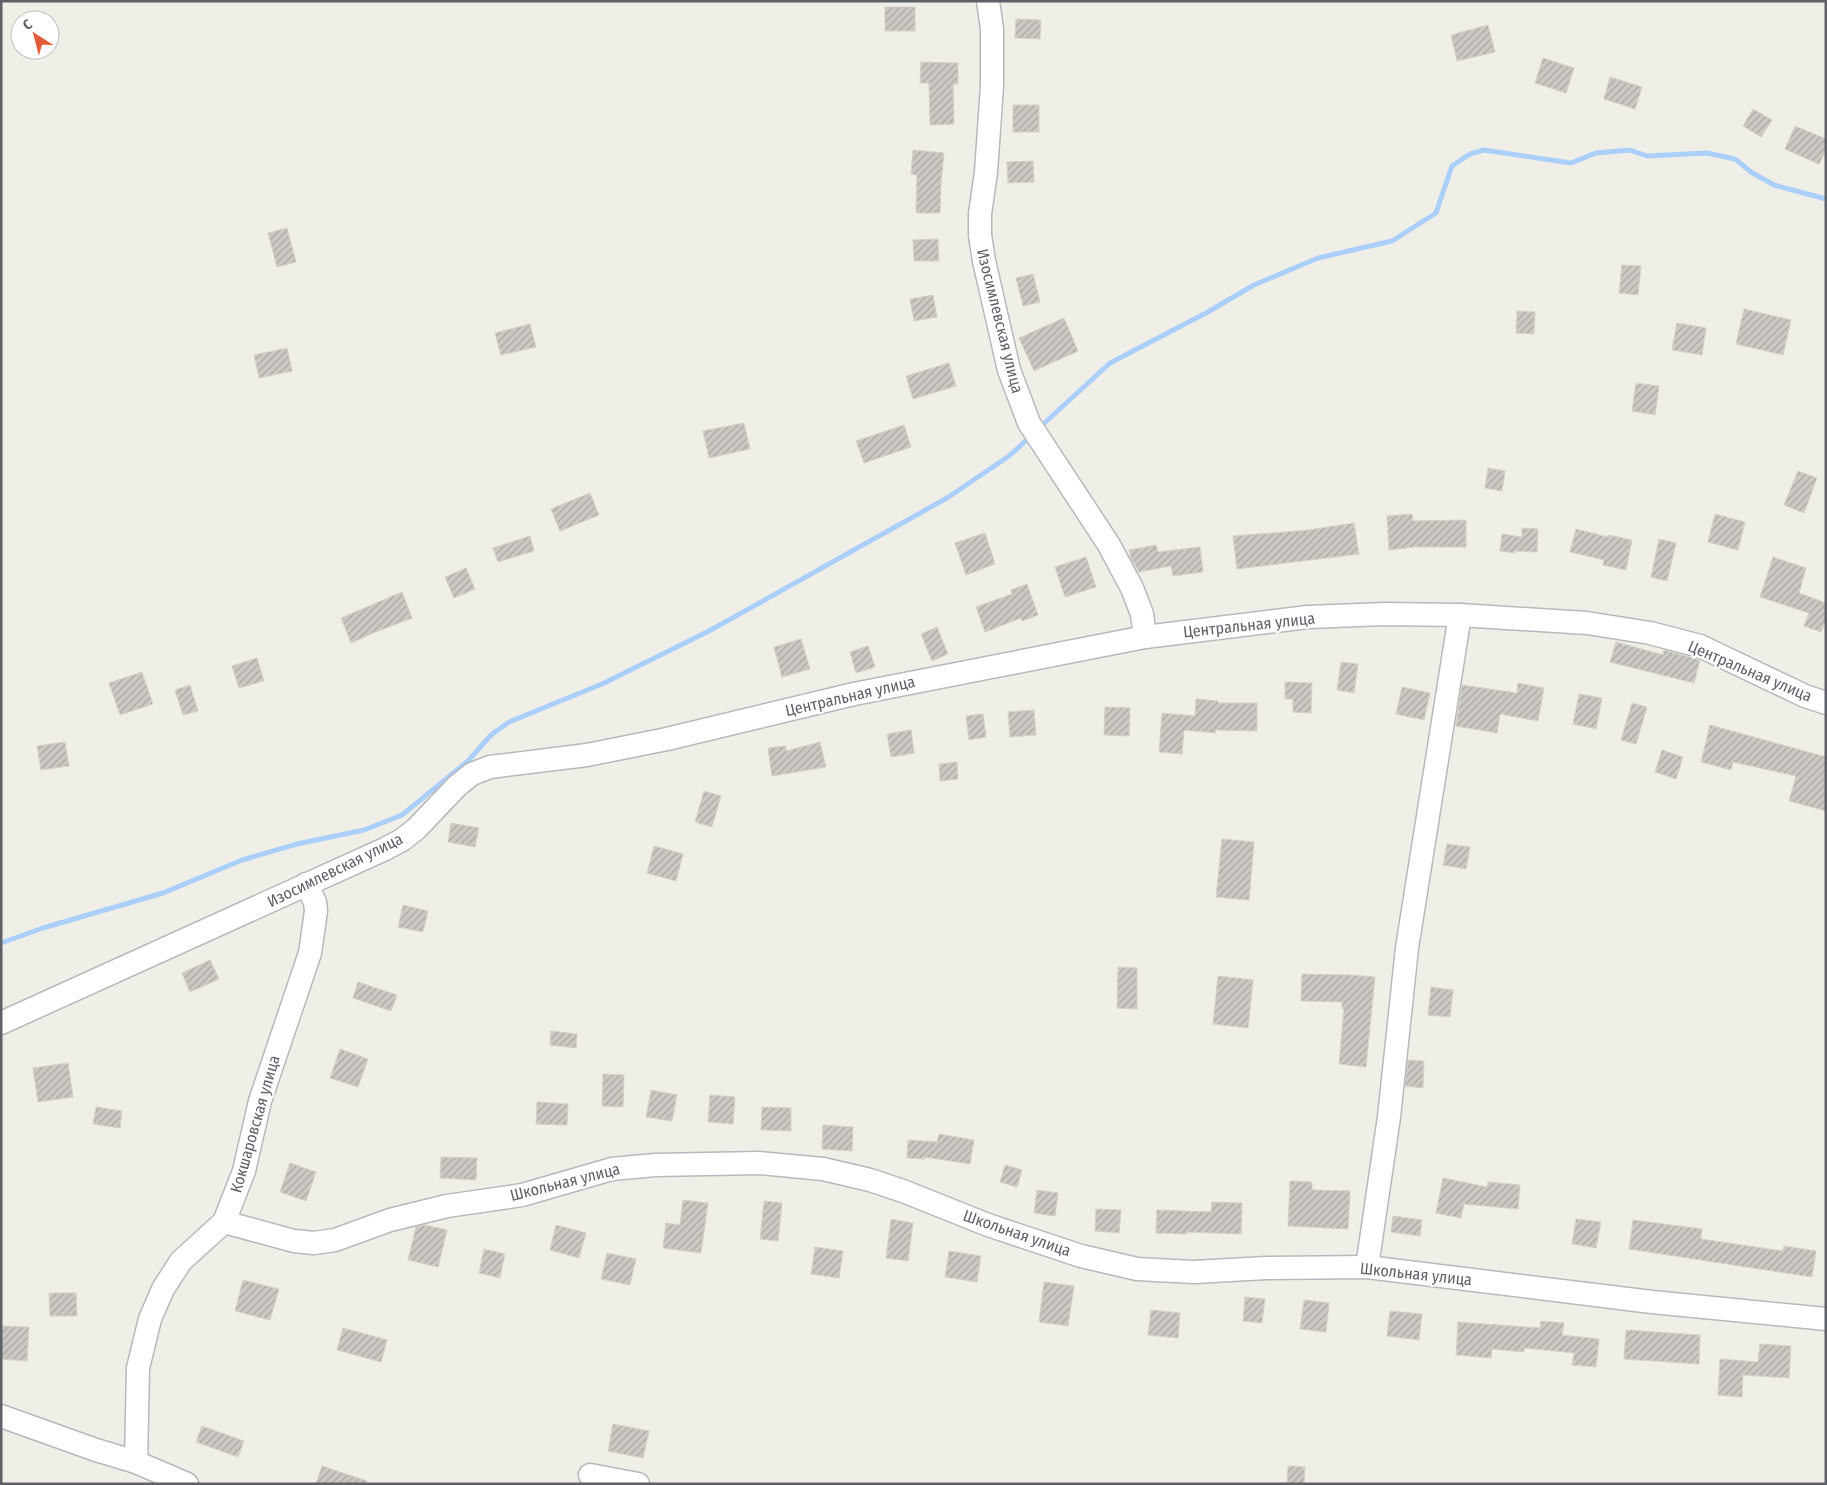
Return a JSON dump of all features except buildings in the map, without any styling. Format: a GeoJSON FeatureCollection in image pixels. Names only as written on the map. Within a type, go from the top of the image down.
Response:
{"type":"FeatureCollection","features":[{"type":"Feature","properties":{"kind":"street","name":"Изосимлевская улица"},"geometry":{"type":"LineString","coordinates":[[988,1],[992,29],[992,86],[986,172],[980,214],[980,235],[984,261],[1009,370],[1029,423],[1108,545],[1128,581],[1142,614],[1145,637]]}},
{"type":"Feature","properties":{"kind":"street","name":"Центральная улица"},"geometry":{"type":"LineString","coordinates":[[667,739],[854,694],[1145,637],[1308,617],[1384,614],[1460,615],[1587,623],[1650,633],[1700,646],[1805,696],[1826,703]]}},
{"type":"Feature","properties":{"kind":"street"},"geometry":{"type":"LineString","coordinates":[[1367,1267],[1389,1117],[1408,948],[1460,615]]}},
{"type":"Feature","properties":{"kind":"street","name":"Изосимлевская улица"},"geometry":{"type":"LineString","coordinates":[[1,1023],[385,849],[402,840],[416,828],[457,786],[472,774],[490,767],[587,755],[667,739]]}},
{"type":"Feature","properties":{"kind":"street","name":"Кокшаровская улица"},"geometry":{"type":"LineString","coordinates":[[136,1462],[138,1368],[150,1319],[163,1289],[181,1261],[224,1222],[244,1171],[260,1101],[310,953],[316,911],[315,902],[306,884]]}},
{"type":"Feature","properties":{"kind":"street","name":"Школьная улица"},"geometry":{"type":"LineString","coordinates":[[224,1222],[294,1241],[314,1243],[335,1240],[390,1220],[446,1206],[522,1195],[612,1169],[655,1165],[759,1163],[823,1169],[870,1180],[997,1228],[1081,1256],[1137,1269],[1194,1272],[1266,1268],[1367,1267],[1652,1302],[1826,1319]]}},
{"type":"Feature","properties":{"kind":"street"},"geometry":{"type":"LineString","coordinates":[[1,1416],[96,1450],[136,1462],[187,1484]]}},
{"type":"Feature","properties":{"kind":"street"},"geometry":{"type":"LineString","coordinates":[[590,1475],[638,1484]]}},
{"type":"Feature","properties":{"kind":"waterway"},"geometry":{"type":"LineString","coordinates":[[1040,427],[1110,363],[1206,313],[1254,285],[1318,258],[1392,241],[1436,213],[1452,166],[1470,154],[1484,150],[1571,163],[1596,153],[1630,150],[1647,156],[1707,153],[1735,159],[1751,172],[1774,185],[1826,199]]}},
{"type":"Feature","properties":{"kind":"waterway"},"geometry":{"type":"LineString","coordinates":[[1,943],[43,928],[163,893],[242,860],[297,844],[364,830],[402,815],[468,761],[491,735],[509,722],[602,684],[709,631],[947,498],[1009,456],[1032,435]]}}]}
